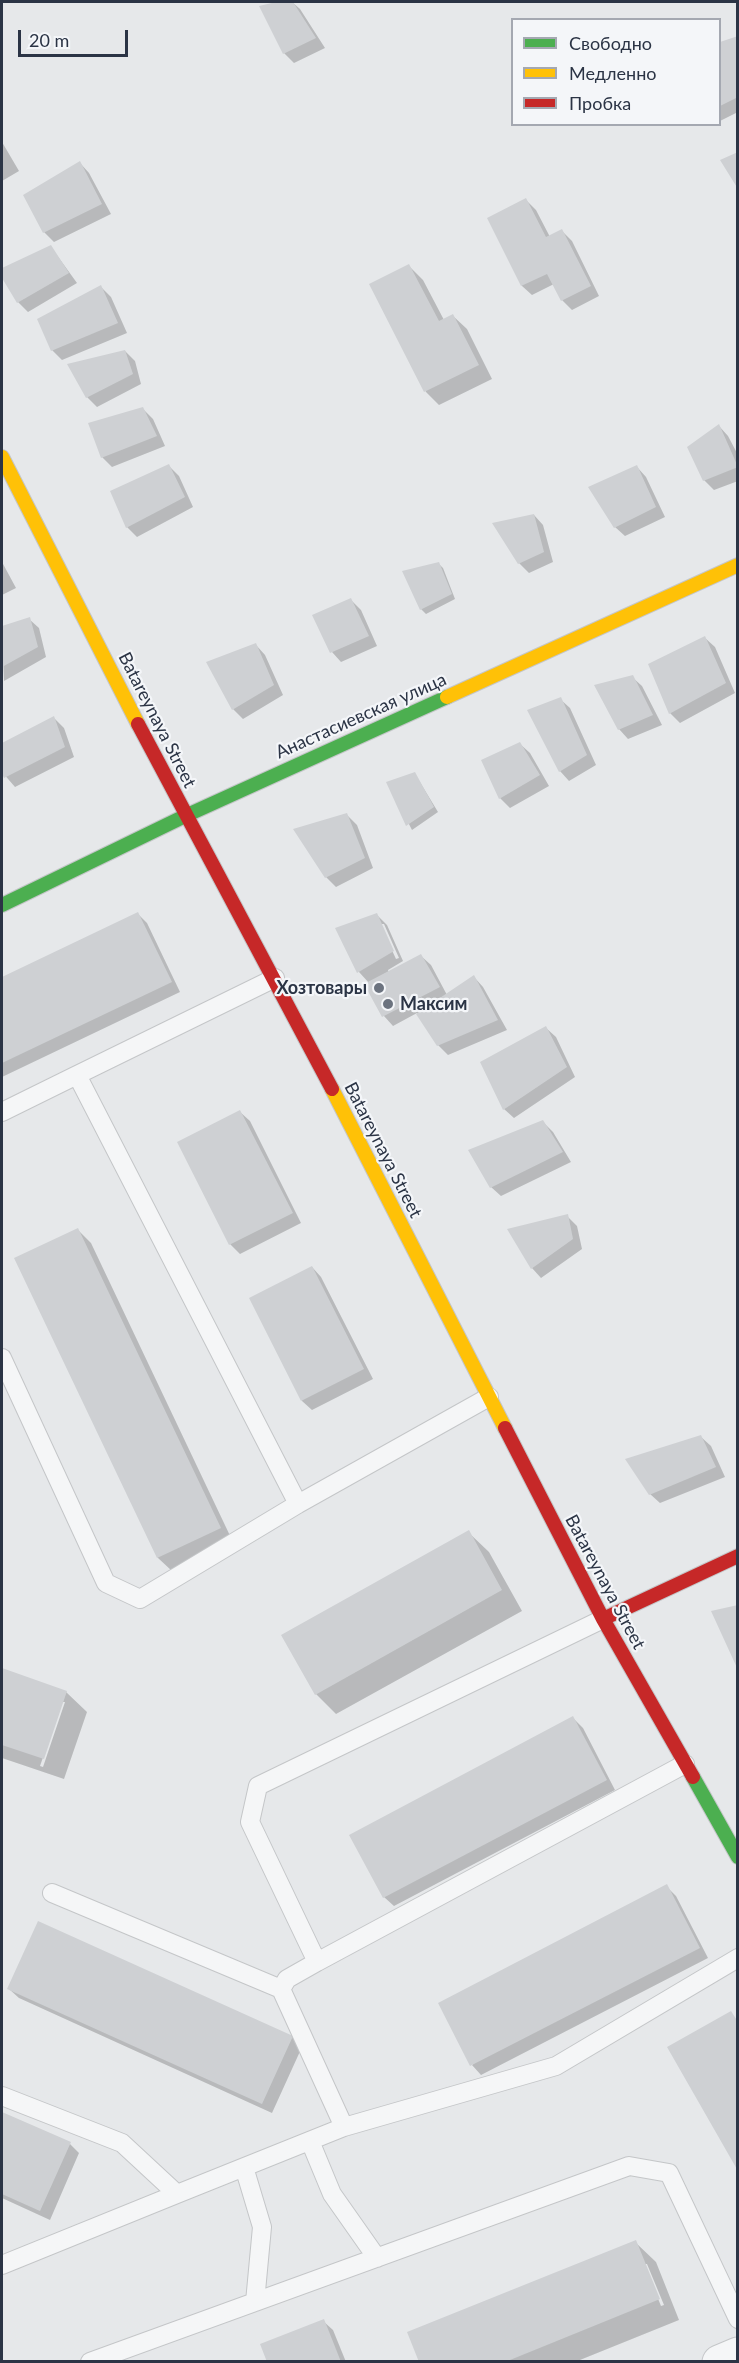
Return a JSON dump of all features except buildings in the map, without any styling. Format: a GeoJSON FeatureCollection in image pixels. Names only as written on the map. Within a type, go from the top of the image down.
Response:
{"type":"FeatureCollection","features":[{"type":"Feature","properties":{"kind":"street","name":"Batareynaya Street"},"geometry":{"type":"LineString","coordinates":[[2,457],[185,816],[275,978],[603,1619],[738,1857]]}},
{"type":"Feature","properties":{"kind":"street","name":"Анастасиевская улица"},"geometry":{"type":"LineString","coordinates":[[2,905],[185,816],[738,565]]}},
{"type":"Feature","properties":{"kind":"street"},"geometry":{"type":"LineString","coordinates":[[603,1619],[738,1556]]}},
{"type":"Feature","properties":{"kind":"street"},"geometry":{"type":"LineString","coordinates":[[719,2361],[738,2354]]}},
{"type":"Feature","properties":{"kind":"lane"},"geometry":{"type":"LineString","coordinates":[[2,1112],[275,978]]}},
{"type":"Feature","properties":{"kind":"lane"},"geometry":{"type":"LineString","coordinates":[[78,1075],[298,1504]]}},
{"type":"Feature","properties":{"kind":"lane"},"geometry":{"type":"LineString","coordinates":[[2,1358],[106,1583],[140,1599],[298,1504],[489,1396]]}},
{"type":"Feature","properties":{"kind":"lane"},"geometry":{"type":"LineString","coordinates":[[317,1962],[250,1822],[258,1786],[603,1619]]}},
{"type":"Feature","properties":{"kind":"lane"},"geometry":{"type":"LineString","coordinates":[[281,1989],[287,1979],[317,1962],[685,1764]]}},
{"type":"Feature","properties":{"kind":"lane"},"geometry":{"type":"LineString","coordinates":[[52,1893],[281,1989],[345,2127]]}},
{"type":"Feature","properties":{"kind":"lane"},"geometry":{"type":"LineString","coordinates":[[2,2265],[345,2127],[556,2066],[738,1958]]}},
{"type":"Feature","properties":{"kind":"lane"},"geometry":{"type":"LineString","coordinates":[[2,2096],[122,2143],[177,2194]]}},
{"type":"Feature","properties":{"kind":"lane"},"geometry":{"type":"LineString","coordinates":[[310,2141],[332,2194],[377,2258]]}},
{"type":"Feature","properties":{"kind":"lane"},"geometry":{"type":"LineString","coordinates":[[90,2361],[629,2166],[669,2173],[738,2319]]}},
{"type":"Feature","properties":{"kind":"lane"},"geometry":{"type":"LineString","coordinates":[[244,2167],[262,2227],[255,2302]]}},
{"type":"Feature","properties":{"kind":"traffic: fast"},"geometry":{"type":"LineString","coordinates":[[2,905],[185,816],[447,697]]}},
{"type":"Feature","properties":{"kind":"traffic: fast"},"geometry":{"type":"LineString","coordinates":[[693,1777],[738,1857]]}},
{"type":"Feature","properties":{"kind":"traffic: slow"},"geometry":{"type":"LineString","coordinates":[[2,457],[138,724]]}},
{"type":"Feature","properties":{"kind":"traffic: slow"},"geometry":{"type":"LineString","coordinates":[[447,697],[738,565]]}},
{"type":"Feature","properties":{"kind":"traffic: slow"},"geometry":{"type":"LineString","coordinates":[[332,1089],[505,1428]]}},
{"type":"Feature","properties":{"kind":"traffic: jam"},"geometry":{"type":"LineString","coordinates":[[138,724],[332,1089]]}},
{"type":"Feature","properties":{"kind":"traffic: jam"},"geometry":{"type":"LineString","coordinates":[[505,1428],[603,1619],[693,1777]]}},
{"type":"Feature","properties":{"kind":"traffic: jam"},"geometry":{"type":"LineString","coordinates":[[603,1619],[738,1556]]}},
{"type":"Feature","properties":{"kind":"place","name":"Хозтовары"},"geometry":{"type":"Point","coordinates":[379,988]}},
{"type":"Feature","properties":{"kind":"place","name":"Максим"},"geometry":{"type":"Point","coordinates":[388,1004]}}]}
